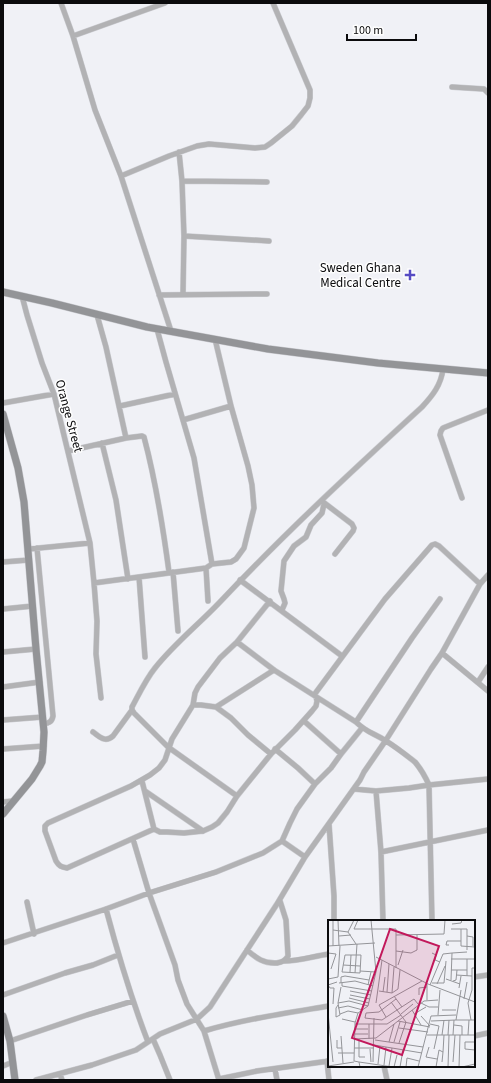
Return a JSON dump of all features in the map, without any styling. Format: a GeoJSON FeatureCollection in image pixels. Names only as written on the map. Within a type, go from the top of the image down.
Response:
{"type":"FeatureCollection","features":[{"type":"Feature","properties":{"kind":"street"},"geometry":{"type":"LineString","coordinates":[[61,3],[74,36],[95,110],[121,176],[171,331]]}},
{"type":"Feature","properties":{"kind":"street"},"geometry":{"type":"LineString","coordinates":[[74,36],[165,3]]}},
{"type":"Feature","properties":{"kind":"street"},"geometry":{"type":"LineString","coordinates":[[121,176],[197,146],[209,144],[255,148],[265,146],[292,126],[308,106],[310,90],[273,3]]}},
{"type":"Feature","properties":{"kind":"street"},"geometry":{"type":"LineString","coordinates":[[452,86],[484,89],[488,93]]}},
{"type":"Feature","properties":{"kind":"street"},"geometry":{"type":"LineString","coordinates":[[179,152],[182,181],[184,236],[183,294]]}},
{"type":"Feature","properties":{"kind":"street"},"geometry":{"type":"LineString","coordinates":[[182,181],[267,182]]}},
{"type":"Feature","properties":{"kind":"street"},"geometry":{"type":"LineString","coordinates":[[184,236],[269,241]]}},
{"type":"Feature","properties":{"kind":"street"},"geometry":{"type":"LineString","coordinates":[[3,292],[157,329],[268,349],[378,363],[488,373]]}},
{"type":"Feature","properties":{"kind":"street"},"geometry":{"type":"LineString","coordinates":[[159,294],[267,294]]}},
{"type":"Feature","properties":{"kind":"street","name":"Orange Street"},"geometry":{"type":"LineString","coordinates":[[22,296],[38,350],[54,394],[90,543],[97,621],[96,654],[101,698]]}},
{"type":"Feature","properties":{"kind":"street"},"geometry":{"type":"LineString","coordinates":[[97,315],[120,406],[126,438]]}},
{"type":"Feature","properties":{"kind":"street"},"geometry":{"type":"LineString","coordinates":[[157,329],[194,458],[212,564]]}},
{"type":"Feature","properties":{"kind":"street"},"geometry":{"type":"LineString","coordinates":[[94,583],[206,568],[212,564],[236,560],[244,548],[254,508],[252,485],[215,339]]}},
{"type":"Feature","properties":{"kind":"street"},"geometry":{"type":"LineString","coordinates":[[93,732],[103,740],[110,739],[113,736],[132,710],[132,707],[154,669],[172,648],[205,618],[240,580],[422,407],[432,396],[439,384],[443,369]]}},
{"type":"Feature","properties":{"kind":"street"},"geometry":{"type":"LineString","coordinates":[[3,403],[54,394]]}},
{"type":"Feature","properties":{"kind":"street"},"geometry":{"type":"LineString","coordinates":[[120,406],[175,394]]}},
{"type":"Feature","properties":{"kind":"street"},"geometry":{"type":"LineString","coordinates":[[183,420],[231,406]]}},
{"type":"Feature","properties":{"kind":"street"},"geometry":{"type":"LineString","coordinates":[[462,498],[440,435],[441,431],[443,428],[488,410]]}},
{"type":"Feature","properties":{"kind":"street"},"geometry":{"type":"LineString","coordinates":[[3,414],[22,486],[29,549],[44,746],[40,766],[32,779],[3,814]]}},
{"type":"Feature","properties":{"kind":"street"},"geometry":{"type":"LineString","coordinates":[[68,451],[126,438],[144,437],[154,478],[171,572],[178,631]]}},
{"type":"Feature","properties":{"kind":"street"},"geometry":{"type":"LineString","coordinates":[[102,443],[116,500],[128,579]]}},
{"type":"Feature","properties":{"kind":"street"},"geometry":{"type":"LineString","coordinates":[[323,501],[352,524],[354,528],[354,531],[335,554]]}},
{"type":"Feature","properties":{"kind":"street"},"geometry":{"type":"LineString","coordinates":[[282,610],[285,603],[281,591],[284,561],[294,546],[306,537],[311,525],[322,513],[323,501]]}},
{"type":"Feature","properties":{"kind":"street"},"geometry":{"type":"LineString","coordinates":[[29,549],[90,543]]}},
{"type":"Feature","properties":{"kind":"street"},"geometry":{"type":"LineString","coordinates":[[315,696],[342,656],[385,599],[432,545],[435,544],[439,546],[480,584]]}},
{"type":"Feature","properties":{"kind":"street"},"geometry":{"type":"LineString","coordinates":[[3,720],[50,722],[53,716],[37,548]]}},
{"type":"Feature","properties":{"kind":"street"},"geometry":{"type":"LineString","coordinates":[[3,562],[29,560]]}},
{"type":"Feature","properties":{"kind":"street"},"geometry":{"type":"LineString","coordinates":[[206,568],[208,600]]}},
{"type":"Feature","properties":{"kind":"street"},"geometry":{"type":"LineString","coordinates":[[36,1080],[136,1050],[160,1034],[197,1019],[210,1007],[280,900],[305,857],[354,789],[442,653],[480,584],[488,575]]}},
{"type":"Feature","properties":{"kind":"street"},"geometry":{"type":"LineString","coordinates":[[139,577],[145,657]]}},
{"type":"Feature","properties":{"kind":"street"},"geometry":{"type":"LineString","coordinates":[[240,580],[342,656]]}},
{"type":"Feature","properties":{"kind":"street"},"geometry":{"type":"LineString","coordinates":[[356,722],[440,599]]}},
{"type":"Feature","properties":{"kind":"street"},"geometry":{"type":"LineString","coordinates":[[154,829],[67,868],[59,866],[56,861],[45,826],[48,822],[142,781],[159,768],[165,760],[168,747],[172,739],[193,705],[195,693],[198,688],[220,658],[237,642],[270,601]]}},
{"type":"Feature","properties":{"kind":"street"},"geometry":{"type":"LineString","coordinates":[[3,609],[33,606]]}},
{"type":"Feature","properties":{"kind":"street"},"geometry":{"type":"LineString","coordinates":[[237,642],[274,670],[356,722],[369,733],[386,740],[415,762],[426,777],[429,784],[432,920]]}},
{"type":"Feature","properties":{"kind":"street"},"geometry":{"type":"LineString","coordinates":[[3,652],[36,649]]}},
{"type":"Feature","properties":{"kind":"street"},"geometry":{"type":"LineString","coordinates":[[442,653],[488,690]]}},
{"type":"Feature","properties":{"kind":"street"},"geometry":{"type":"LineString","coordinates":[[478,682],[488,667]]}},
{"type":"Feature","properties":{"kind":"street"},"geometry":{"type":"LineString","coordinates":[[216,707],[274,670]]}},
{"type":"Feature","properties":{"kind":"street"},"geometry":{"type":"LineString","coordinates":[[3,687],[40,682]]}},
{"type":"Feature","properties":{"kind":"street"},"geometry":{"type":"LineString","coordinates":[[154,829],[160,832],[178,832],[202,831],[212,827],[227,812],[237,796],[275,749],[304,721],[316,706],[317,701],[315,696]]}},
{"type":"Feature","properties":{"kind":"street"},"geometry":{"type":"LineString","coordinates":[[193,705],[216,707],[231,718],[248,735],[271,754]]}},
{"type":"Feature","properties":{"kind":"street"},"geometry":{"type":"LineString","coordinates":[[132,710],[168,747],[237,796]]}},
{"type":"Feature","properties":{"kind":"street"},"geometry":{"type":"LineString","coordinates":[[304,721],[341,754]]}},
{"type":"Feature","properties":{"kind":"street"},"geometry":{"type":"LineString","coordinates":[[3,943],[34,934],[149,893],[181,884],[243,862],[263,853],[282,841],[297,809],[362,728]]}},
{"type":"Feature","properties":{"kind":"street"},"geometry":{"type":"LineString","coordinates":[[3,749],[44,746]]}},
{"type":"Feature","properties":{"kind":"street"},"geometry":{"type":"LineString","coordinates":[[275,749],[316,784]]}},
{"type":"Feature","properties":{"kind":"street"},"geometry":{"type":"LineString","coordinates":[[354,789],[376,791],[409,788],[429,784],[488,779]]}},
{"type":"Feature","properties":{"kind":"street"},"geometry":{"type":"LineString","coordinates":[[142,781],[154,829]]}},
{"type":"Feature","properties":{"kind":"street"},"geometry":{"type":"LineString","coordinates":[[145,791],[202,831]]}},
{"type":"Feature","properties":{"kind":"street"},"geometry":{"type":"LineString","coordinates":[[376,791],[381,852],[383,920]]}},
{"type":"Feature","properties":{"kind":"street"},"geometry":{"type":"LineString","coordinates":[[3,802],[14,801]]}},
{"type":"Feature","properties":{"kind":"street"},"geometry":{"type":"LineString","coordinates":[[329,824],[334,896],[334,920]]}},
{"type":"Feature","properties":{"kind":"street"},"geometry":{"type":"LineString","coordinates":[[381,852],[488,830]]}},
{"type":"Feature","properties":{"kind":"street"},"geometry":{"type":"LineString","coordinates":[[132,839],[187,1004],[204,1030],[219,1079],[328,1061]]}},
{"type":"Feature","properties":{"kind":"street"},"geometry":{"type":"LineString","coordinates":[[282,841],[305,857]]}},
{"type":"Feature","properties":{"kind":"street"},"geometry":{"type":"LineString","coordinates":[[247,950],[258,959],[268,964],[280,962],[288,956],[286,920],[280,900]]}},
{"type":"Feature","properties":{"kind":"street"},"geometry":{"type":"LineString","coordinates":[[26,902],[34,934]]}},
{"type":"Feature","properties":{"kind":"street"},"geometry":{"type":"LineString","coordinates":[[106,909],[118,955],[148,1042]]}},
{"type":"Feature","properties":{"kind":"street"},"geometry":{"type":"LineString","coordinates":[[284,960],[302,960],[313,956],[328,954]]}},
{"type":"Feature","properties":{"kind":"street"},"geometry":{"type":"LineString","coordinates":[[3,995],[118,955]]}},
{"type":"Feature","properties":{"kind":"street"},"geometry":{"type":"LineString","coordinates":[[475,977],[488,975]]}},
{"type":"Feature","properties":{"kind":"street"},"geometry":{"type":"LineString","coordinates":[[10,1041],[133,1001]]}},
{"type":"Feature","properties":{"kind":"street"},"geometry":{"type":"LineString","coordinates":[[204,1030],[328,1006]]}},
{"type":"Feature","properties":{"kind":"street"},"geometry":{"type":"LineString","coordinates":[[3,1016],[10,1041],[15,1080]]}},
{"type":"Feature","properties":{"kind":"street"},"geometry":{"type":"LineString","coordinates":[[475,1036],[488,1033]]}},
{"type":"Feature","properties":{"kind":"street"},"geometry":{"type":"LineString","coordinates":[[153,1039],[170,1080]]}},
{"type":"Feature","properties":{"kind":"street"},"geometry":{"type":"LineString","coordinates":[[3,1066],[13,1062]]}},
{"type":"Feature","properties":{"kind":"street"},"geometry":{"type":"LineString","coordinates":[[328,1067],[329,1080]]}},
{"type":"Feature","properties":{"kind":"street"},"geometry":{"type":"LineString","coordinates":[[384,1067],[387,1080]]}},
{"type":"Feature","properties":{"kind":"street"},"geometry":{"type":"LineString","coordinates":[[275,1069],[277,1080]]}},
{"type":"Feature","properties":{"kind":"street"},"geometry":{"type":"LineString","coordinates":[[60,1074],[62,1080]]}},
{"type":"Feature","properties":{"kind":"place","name":"Sweden Ghana Medical Centre"},"geometry":{"type":"Point","coordinates":[410,275]}}]}
